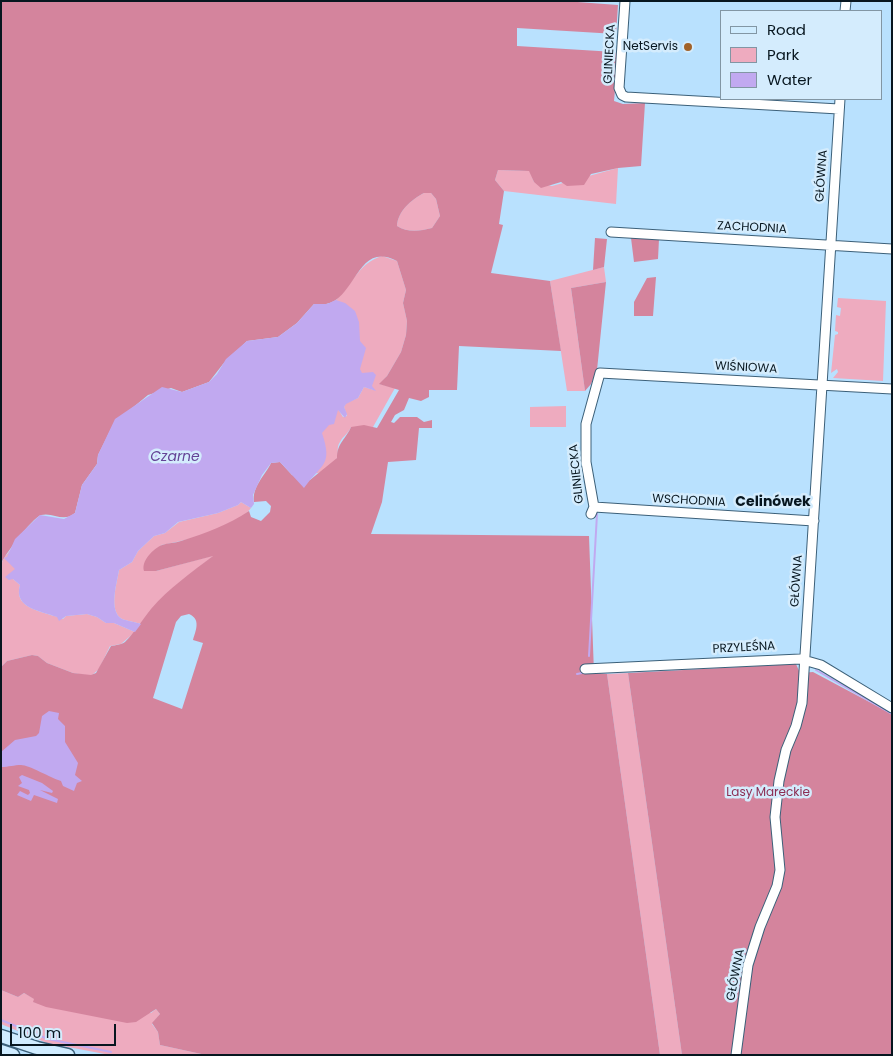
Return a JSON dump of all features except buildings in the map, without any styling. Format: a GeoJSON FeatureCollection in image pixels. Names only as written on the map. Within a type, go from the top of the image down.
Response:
{"type":"FeatureCollection","features":[{"type":"Feature","properties":{"kind":"main road"},"geometry":{"type":"LineString","coordinates":[[1,1036],[36,1048],[68,1055]]}},
{"type":"Feature","properties":{"kind":"main road"},"geometry":{"type":"LineString","coordinates":[[1,1051],[13,1055]]}},
{"type":"Feature","properties":{"kind":"street","name":"GLINIECKA"},"geometry":{"type":"LineString","coordinates":[[626,1],[619,88],[622,94],[634,99],[839,109]]}},
{"type":"Feature","properties":{"kind":"street","name":"GŁÓWNA"},"geometry":{"type":"LineString","coordinates":[[736,1055],[748,965],[760,927],[777,886],[780,870],[775,817],[779,781],[786,750],[799,714],[805,660],[840,100]]}},
{"type":"Feature","properties":{"kind":"street","name":"ZACHODNIA"},"geometry":{"type":"LineString","coordinates":[[611,232],[892,249]]}},
{"type":"Feature","properties":{"kind":"street","name":"GLINIECKA"},"geometry":{"type":"LineString","coordinates":[[592,511],[586,462],[586,424],[600,373]]}},
{"type":"Feature","properties":{"kind":"street","name":"WIŚNIOWA"},"geometry":{"type":"LineString","coordinates":[[600,373],[892,389]]}},
{"type":"Feature","properties":{"kind":"street","name":"WSCHODNIA"},"geometry":{"type":"LineString","coordinates":[[592,511],[814,521]]}},
{"type":"Feature","properties":{"kind":"street","name":"PRZYLEŚNA"},"geometry":{"type":"LineString","coordinates":[[585,669],[782,659],[805,660],[821,665],[892,708]]}},
{"type":"Feature","properties":{"kind":"green space"},"geometry":{"type":"Polygon","coordinates":[[[1,1],[564,1],[618,5],[616,34],[517,28],[517,46],[615,52],[618,56],[614,101],[623,104],[645,103],[641,166],[618,168],[591,174],[584,185],[567,186],[561,182],[541,188],[534,182],[529,171],[498,170],[495,180],[504,191],[499,224],[503,225],[491,273],[550,281],[561,351],[459,346],[457,390],[429,390],[429,397],[421,401],[409,398],[404,410],[395,415],[391,422],[394,423],[400,417],[417,417],[424,422],[432,420],[432,428],[419,428],[416,460],[388,462],[382,502],[371,534],[589,536],[594,673],[607,674],[660,1055],[206,1055],[160,1045],[158,1032],[152,1023],[160,1014],[156,1009],[136,1022],[127,1023],[46,1007],[33,1002],[34,999],[24,993],[18,997],[1,990],[1,667],[7,661],[32,655],[73,673],[91,675],[96,673],[111,646],[125,642],[165,594],[213,556],[156,571],[144,571],[146,559],[155,549],[162,545],[181,541],[217,528],[249,511],[251,517],[261,521],[270,512],[271,506],[266,501],[254,502],[254,496],[257,486],[271,463],[280,462],[292,475],[310,480],[337,458],[340,445],[351,427],[364,425],[377,428],[399,390],[379,384],[387,376],[401,352],[406,335],[407,321],[403,303],[406,290],[397,261],[384,257],[373,258],[365,264],[336,300],[325,304],[314,304],[297,323],[278,337],[247,341],[223,364],[209,382],[182,392],[171,388],[148,395],[116,419],[98,455],[97,464],[82,485],[75,513],[66,517],[41,515],[18,538],[1,564],[1,1]],[[424,193],[406,207],[400,216],[397,226],[419,231],[432,228],[440,216],[436,199],[431,193],[424,193]],[[189,614],[181,616],[176,622],[153,698],[182,709],[203,643],[193,640],[196,622],[193,616],[189,614]]]}},
{"type":"Feature","properties":{"kind":"green space"},"geometry":{"type":"Polygon","coordinates":[[[618,168],[616,204],[504,191],[495,180],[498,170],[530,171],[534,182],[552,186],[618,168]]]}},
{"type":"Feature","properties":{"kind":"green space"},"geometry":{"type":"Polygon","coordinates":[[[424,193],[431,193],[436,199],[440,216],[432,228],[419,231],[397,226],[400,216],[406,207],[424,193]]]}},
{"type":"Feature","properties":{"kind":"green space"},"geometry":{"type":"Polygon","coordinates":[[[595,238],[607,239],[604,267],[593,270],[595,238]]]}},
{"type":"Feature","properties":{"kind":"green space"},"geometry":{"type":"Polygon","coordinates":[[[631,238],[659,239],[658,259],[634,262],[631,238]]]}},
{"type":"Feature","properties":{"kind":"green space"},"geometry":{"type":"Polygon","coordinates":[[[382,256],[397,261],[406,290],[403,303],[407,321],[406,335],[401,352],[380,384],[395,388],[373,427],[351,427],[339,444],[337,458],[330,468],[318,473],[292,475],[338,409],[343,417],[347,416],[344,407],[346,403],[358,398],[364,387],[374,390],[369,385],[97,464],[336,300],[367,264],[382,256]]]}},
{"type":"Feature","properties":{"kind":"green space"},"geometry":{"type":"Polygon","coordinates":[[[604,267],[606,282],[571,288],[585,391],[567,391],[550,281],[604,267]]]}},
{"type":"Feature","properties":{"kind":"green space"},"geometry":{"type":"Polygon","coordinates":[[[656,277],[653,316],[634,316],[634,302],[647,278],[656,277]]]}},
{"type":"Feature","properties":{"kind":"green space"},"geometry":{"type":"Polygon","coordinates":[[[606,282],[597,370],[591,384],[585,391],[571,288],[606,282]]]}},
{"type":"Feature","properties":{"kind":"green space"},"geometry":{"type":"Polygon","coordinates":[[[838,298],[886,301],[883,381],[833,378],[838,372],[837,369],[831,373],[835,335],[838,334],[835,331],[836,315],[840,316],[841,308],[837,307],[838,298]]]}},
{"type":"Feature","properties":{"kind":"green space"},"geometry":{"type":"Polygon","coordinates":[[[566,406],[566,427],[530,427],[530,407],[566,406]]]}},
{"type":"Feature","properties":{"kind":"green space"},"geometry":{"type":"Polygon","coordinates":[[[241,502],[251,508],[234,522],[197,537],[161,545],[156,571],[215,555],[166,595],[141,624],[122,619],[118,615],[114,603],[119,570],[132,562],[138,551],[154,536],[165,533],[179,522],[218,513],[241,502]]]}},
{"type":"Feature","properties":{"kind":"green space"},"geometry":{"type":"Polygon","coordinates":[[[25,532],[13,579],[20,585],[19,593],[21,600],[26,605],[40,612],[63,619],[66,616],[87,614],[97,617],[106,623],[114,623],[135,632],[121,644],[110,646],[99,669],[91,676],[73,673],[32,655],[7,661],[1,667],[1,564],[25,532]]]}},
{"type":"Feature","properties":{"kind":"green space","name":"Lasy Mareckie"},"geometry":{"type":"Polygon","coordinates":[[[796,664],[800,673],[813,672],[892,714],[892,1055],[682,1055],[628,673],[796,664]]]}},
{"type":"Feature","properties":{"kind":"green space"},"geometry":{"type":"Polygon","coordinates":[[[628,673],[682,1055],[660,1055],[607,674],[628,673]]]}},
{"type":"Feature","properties":{"kind":"green space"},"geometry":{"type":"Polygon","coordinates":[[[1,990],[18,997],[24,993],[35,999],[34,1002],[64,1010],[151,1013],[156,1009],[160,1014],[152,1024],[158,1032],[160,1045],[206,1055],[110,1055],[47,1043],[1,1024],[1,990]]]}},
{"type":"Feature","properties":{"kind":"water","name":"Czarne"},"geometry":{"type":"Polygon","coordinates":[[[336,300],[345,303],[355,311],[359,322],[360,341],[366,348],[360,369],[362,373],[373,372],[376,375],[372,386],[376,391],[364,387],[358,398],[344,407],[347,414],[345,418],[338,410],[334,424],[329,425],[322,433],[326,452],[324,464],[304,488],[280,462],[271,463],[262,475],[253,495],[254,504],[251,508],[241,502],[218,513],[178,522],[165,533],[154,536],[138,551],[132,562],[119,570],[114,603],[115,610],[122,619],[141,624],[135,632],[114,623],[106,623],[97,617],[87,614],[66,616],[59,621],[57,617],[24,604],[19,593],[20,585],[13,579],[9,580],[5,577],[15,569],[4,558],[7,557],[15,539],[40,515],[64,519],[75,513],[82,485],[97,464],[98,455],[115,419],[162,387],[182,392],[209,382],[217,374],[226,359],[247,341],[278,337],[297,323],[314,304],[327,304],[336,300]]]}},
{"type":"Feature","properties":{"kind":"water"},"geometry":{"type":"Polygon","coordinates":[[[49,711],[59,713],[58,719],[65,726],[65,742],[78,763],[75,775],[82,781],[77,783],[74,791],[63,786],[61,781],[29,767],[21,765],[1,767],[1,752],[15,740],[36,736],[39,733],[42,716],[49,711]]]}},
{"type":"Feature","properties":{"kind":"water"},"geometry":{"type":"Polygon","coordinates":[[[22,775],[42,783],[53,791],[52,793],[40,790],[58,799],[57,803],[34,795],[31,801],[17,795],[20,791],[28,795],[30,793],[29,790],[18,786],[22,783],[19,777],[22,775]]]}},
{"type":"Feature","properties":{"kind":"waterway"},"geometry":{"type":"LineString","coordinates":[[589,656],[597,514]]}},
{"type":"Feature","properties":{"kind":"waterway"},"geometry":{"type":"LineString","coordinates":[[816,670],[892,714]]}},
{"type":"Feature","properties":{"kind":"waterway"},"geometry":{"type":"LineString","coordinates":[[577,674],[582,673]]}},
{"type":"Feature","properties":{"kind":"waterway"},"geometry":{"type":"LineString","coordinates":[[1,1020],[48,1039],[111,1052]]}},
{"type":"Feature","properties":{"kind":"place","name":"NetServis"},"geometry":{"type":"Point","coordinates":[688,47]}},
{"type":"Feature","properties":{"kind":"district","name":"Celinówek"},"geometry":{"type":"Point","coordinates":[773,502]}}]}
